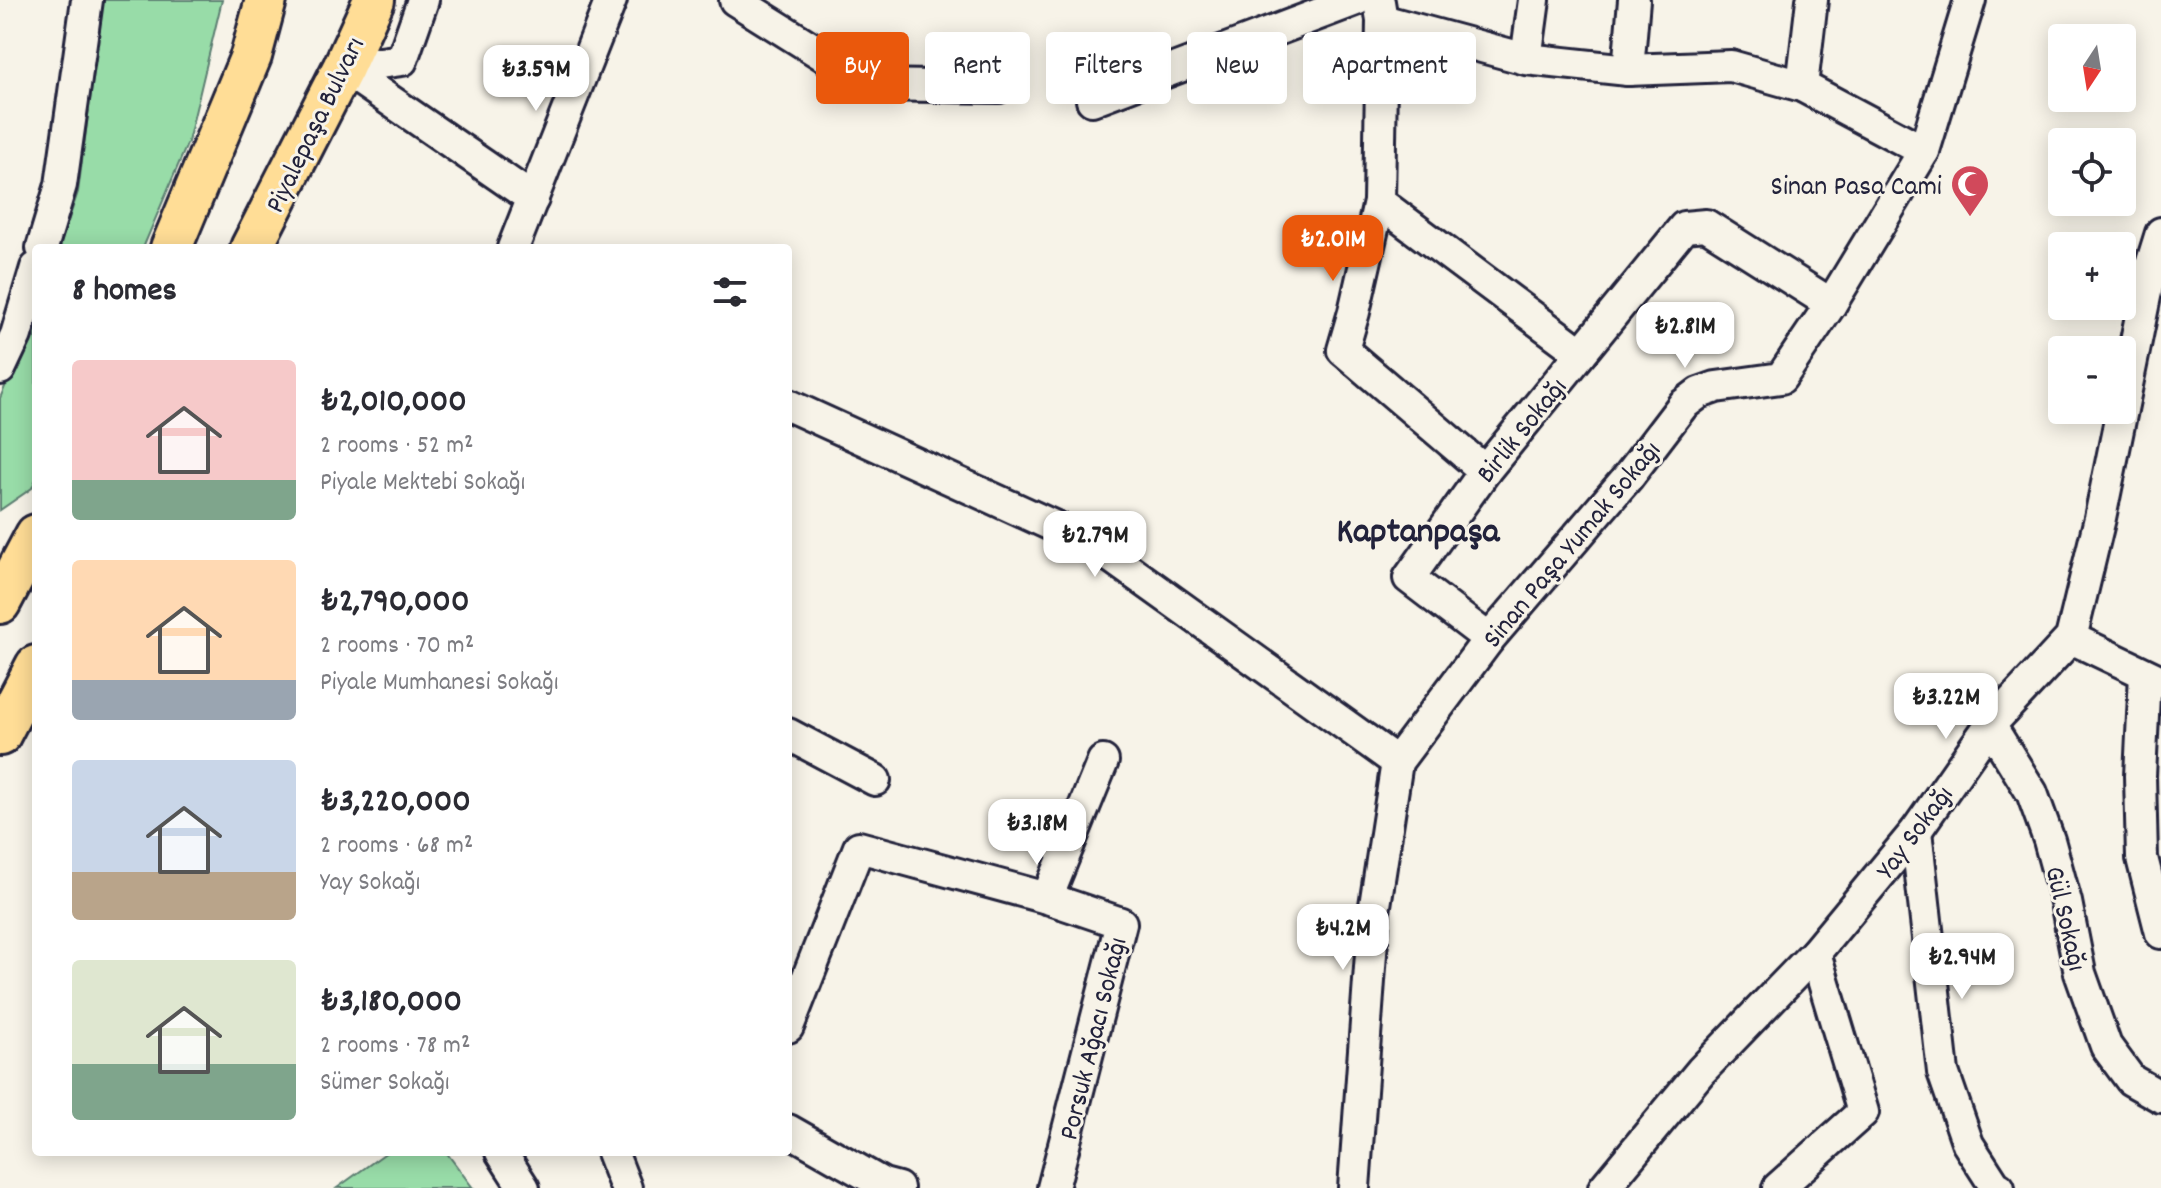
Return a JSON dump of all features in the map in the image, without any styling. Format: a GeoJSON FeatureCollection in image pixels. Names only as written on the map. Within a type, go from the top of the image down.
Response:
{"type":"FeatureCollection","features":[{"type":"Feature","properties":{"kind":"main road"},"geometry":{"type":"LineString","coordinates":[[173,244],[251,56],[266,0]]}},
{"type":"Feature","properties":{"kind":"main road","name":"Piyalepaşa Bulvarı"},"geometry":{"type":"LineString","coordinates":[[253,244],[343,68],[374,0]]}},
{"type":"Feature","properties":{"kind":"main road"},"geometry":{"type":"LineString","coordinates":[[0,603],[32,543]]}},
{"type":"Feature","properties":{"kind":"main road"},"geometry":{"type":"LineString","coordinates":[[0,735],[32,674]]}},
{"type":"Feature","properties":{"kind":"street"},"geometry":{"type":"LineString","coordinates":[[43,244],[61,185],[87,0]]}},
{"type":"Feature","properties":{"kind":"street"},"geometry":{"type":"LineString","coordinates":[[343,68],[402,60],[423,0]]}},
{"type":"Feature","properties":{"kind":"street"},"geometry":{"type":"LineString","coordinates":[[515,244],[611,0]]}},
{"type":"Feature","properties":{"kind":"street"},"geometry":{"type":"LineString","coordinates":[[735,0],[871,85],[925,86]]}},
{"type":"Feature","properties":{"kind":"street"},"geometry":{"type":"LineString","coordinates":[[1171,70],[1356,0]]}},
{"type":"Feature","properties":{"kind":"street"},"geometry":{"type":"LineString","coordinates":[[1526,59],[1534,0]]}},
{"type":"Feature","properties":{"kind":"street"},"geometry":{"type":"LineString","coordinates":[[1628,70],[1634,0]]}},
{"type":"Feature","properties":{"kind":"street"},"geometry":{"type":"LineString","coordinates":[[1802,86],[1812,0]]}},
{"type":"Feature","properties":{"kind":"street","name":"Sinan Paşa Yumak Sokağı"},"geometry":{"type":"LineString","coordinates":[[1354,1188],[1374,912],[1397,762],[1489,639],[1628,477],[1683,405],[1699,393],[1716,387],[1781,378],[1831,304],[1924,151],[1970,0]]}},
{"type":"Feature","properties":{"kind":"street"},"geometry":{"type":"LineString","coordinates":[[1485,471],[1343,350],[1379,202],[1380,10],[1526,59],[1628,70],[1731,66],[1802,86],[1924,151]]}},
{"type":"Feature","properties":{"kind":"street"},"geometry":{"type":"LineString","coordinates":[[343,68],[533,199]]}},
{"type":"Feature","properties":{"kind":"street"},"geometry":{"type":"LineString","coordinates":[[1379,202],[1581,353]]}},
{"type":"Feature","properties":{"kind":"street","name":"Birlik Sokağı"},"geometry":{"type":"LineString","coordinates":[[1489,639],[1409,578],[1485,471],[1684,227],[1706,225],[1831,304]]}},
{"type":"Feature","properties":{"kind":"street","name":"Yay Sokağı"},"geometry":{"type":"LineString","coordinates":[[1604,1188],[1701,1071],[1815,953],[1916,831],[1990,725],[2071,638],[2157,263],[2161,233]]}},
{"type":"Feature","properties":{"kind":"street"},"geometry":{"type":"LineString","coordinates":[[0,369],[16,335],[32,281]]}},
{"type":"Feature","properties":{"kind":"street"},"geometry":{"type":"LineString","coordinates":[[792,407],[1093,544],[1397,762]]}},
{"type":"Feature","properties":{"kind":"street"},"geometry":{"type":"LineString","coordinates":[[0,572],[32,541]]}},
{"type":"Feature","properties":{"kind":"street"},"geometry":{"type":"LineString","coordinates":[[2071,638],[2153,677],[2140,776],[2142,858],[2161,933]]}},
{"type":"Feature","properties":{"kind":"street","name":"Gül Sokağı"},"geometry":{"type":"LineString","coordinates":[[1990,725],[2032,793],[2049,840],[2066,902],[2080,973],[2106,1046],[2131,1080],[2161,1097]]}},
{"type":"Feature","properties":{"kind":"street"},"geometry":{"type":"LineString","coordinates":[[792,736],[875,780]]}},
{"type":"Feature","properties":{"kind":"street"},"geometry":{"type":"LineString","coordinates":[[1047,898],[1103,761]]}},
{"type":"Feature","properties":{"kind":"street"},"geometry":{"type":"LineString","coordinates":[[1916,831],[1943,1072],[1968,1144],[1999,1188]]}},
{"type":"Feature","properties":{"kind":"street","name":"Porsuk Ağacı Sokağı"},"geometry":{"type":"LineString","coordinates":[[792,1017],[859,847],[1047,898],[1121,923],[1053,1188]]}},
{"type":"Feature","properties":{"kind":"street"},"geometry":{"type":"LineString","coordinates":[[1778,1188],[1863,1112],[1815,953]]}},
{"type":"Feature","properties":{"kind":"street"},"geometry":{"type":"LineString","coordinates":[[792,1132],[883,1184],[898,1188]]}},
{"type":"Feature","properties":{"kind":"street"},"geometry":{"type":"LineString","coordinates":[[504,1156],[524,1188]]}},
{"type":"Feature","properties":{"kind":"street"},"geometry":{"type":"LineString","coordinates":[[614,1156],[626,1188]]}},
{"type":"Feature","properties":{"kind":"green space"},"geometry":{"type":"Polygon","coordinates":[[[103,0],[222,0],[188,142],[145,244],[60,244],[78,192],[103,0]]]}},
{"type":"Feature","properties":{"kind":"green space"},"geometry":{"type":"Polygon","coordinates":[[[32,326],[32,488],[0,510],[0,398],[32,326]]]}},
{"type":"Feature","properties":{"kind":"green space"},"geometry":{"type":"Polygon","coordinates":[[[381,1156],[449,1156],[473,1188],[337,1188],[381,1156]]]}},
{"type":"Feature","properties":{"kind":"place","name":"Sinan Pasa Cami"},"geometry":{"type":"Point","coordinates":[1970,218]}},
{"type":"Feature","properties":{"kind":"district","name":"Kaptanpaşa"},"geometry":{"type":"Point","coordinates":[1418,528]}}]}
